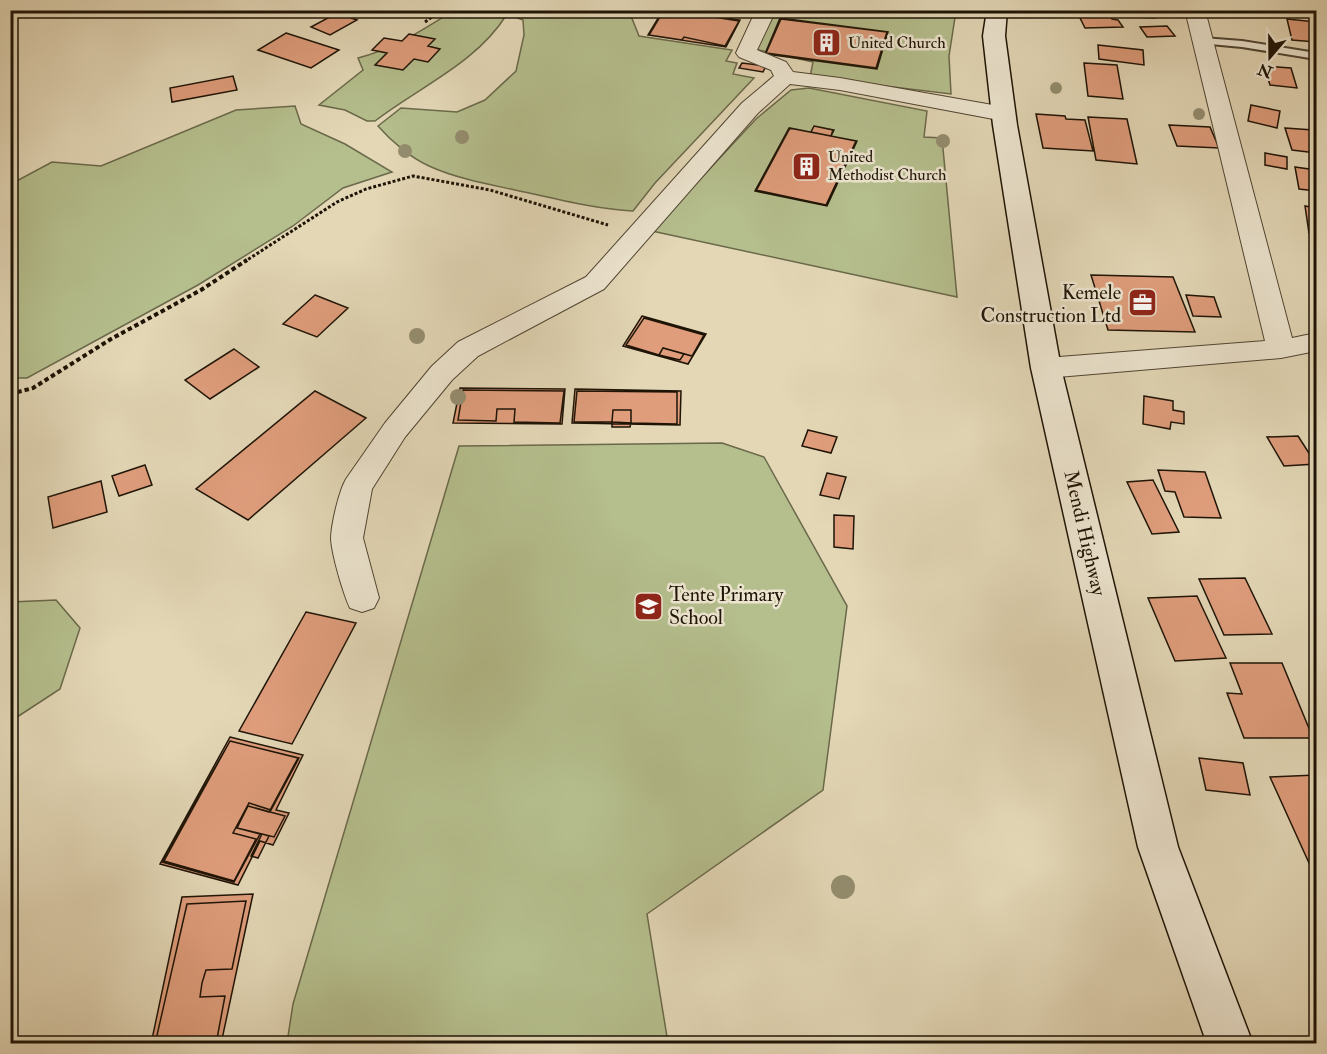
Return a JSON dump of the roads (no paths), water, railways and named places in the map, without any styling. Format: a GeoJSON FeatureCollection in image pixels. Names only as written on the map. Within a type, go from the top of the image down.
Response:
{"type":"FeatureCollection","features":[{"type":"Feature","properties":{"kind":"main road","name":"Mendi Highway"},"geometry":{"type":"LineString","coordinates":[[997,10],[994,36],[1004,114],[1046,368],[1158,847],[1230,1044]]}},
{"type":"Feature","properties":{"kind":"street"},"geometry":{"type":"LineString","coordinates":[[766,10],[746,53],[778,66],[785,77]]}},
{"type":"Feature","properties":{"kind":"street"},"geometry":{"type":"LineString","coordinates":[[1201,12],[1203,41],[1281,349]]}},
{"type":"Feature","properties":{"kind":"street"},"geometry":{"type":"LineString","coordinates":[[362,598],[347,538],[357,487],[395,430],[442,373],[468,349],[595,284],[750,108],[785,77],[840,84],[1004,114]]}},
{"type":"Feature","properties":{"kind":"street"},"geometry":{"type":"LineString","coordinates":[[1046,368],[1281,349],[1317,342]]}},
{"type":"Feature","properties":{"kind":"lane"},"geometry":{"type":"LineString","coordinates":[[1203,41],[1242,44],[1317,56]]}},
{"type":"Feature","properties":{"kind":"place","name":"United Church"},"geometry":{"type":"Point","coordinates":[827,43]}},
{"type":"Feature","properties":{"kind":"place","name":"United Methodist Church"},"geometry":{"type":"Point","coordinates":[807,166]}},
{"type":"Feature","properties":{"kind":"place","name":"Kemele Construction Ltd"},"geometry":{"type":"Point","coordinates":[1142,303]}},
{"type":"Feature","properties":{"kind":"place","name":"Tente Primary School"},"geometry":{"type":"Point","coordinates":[648,606]}}]}
